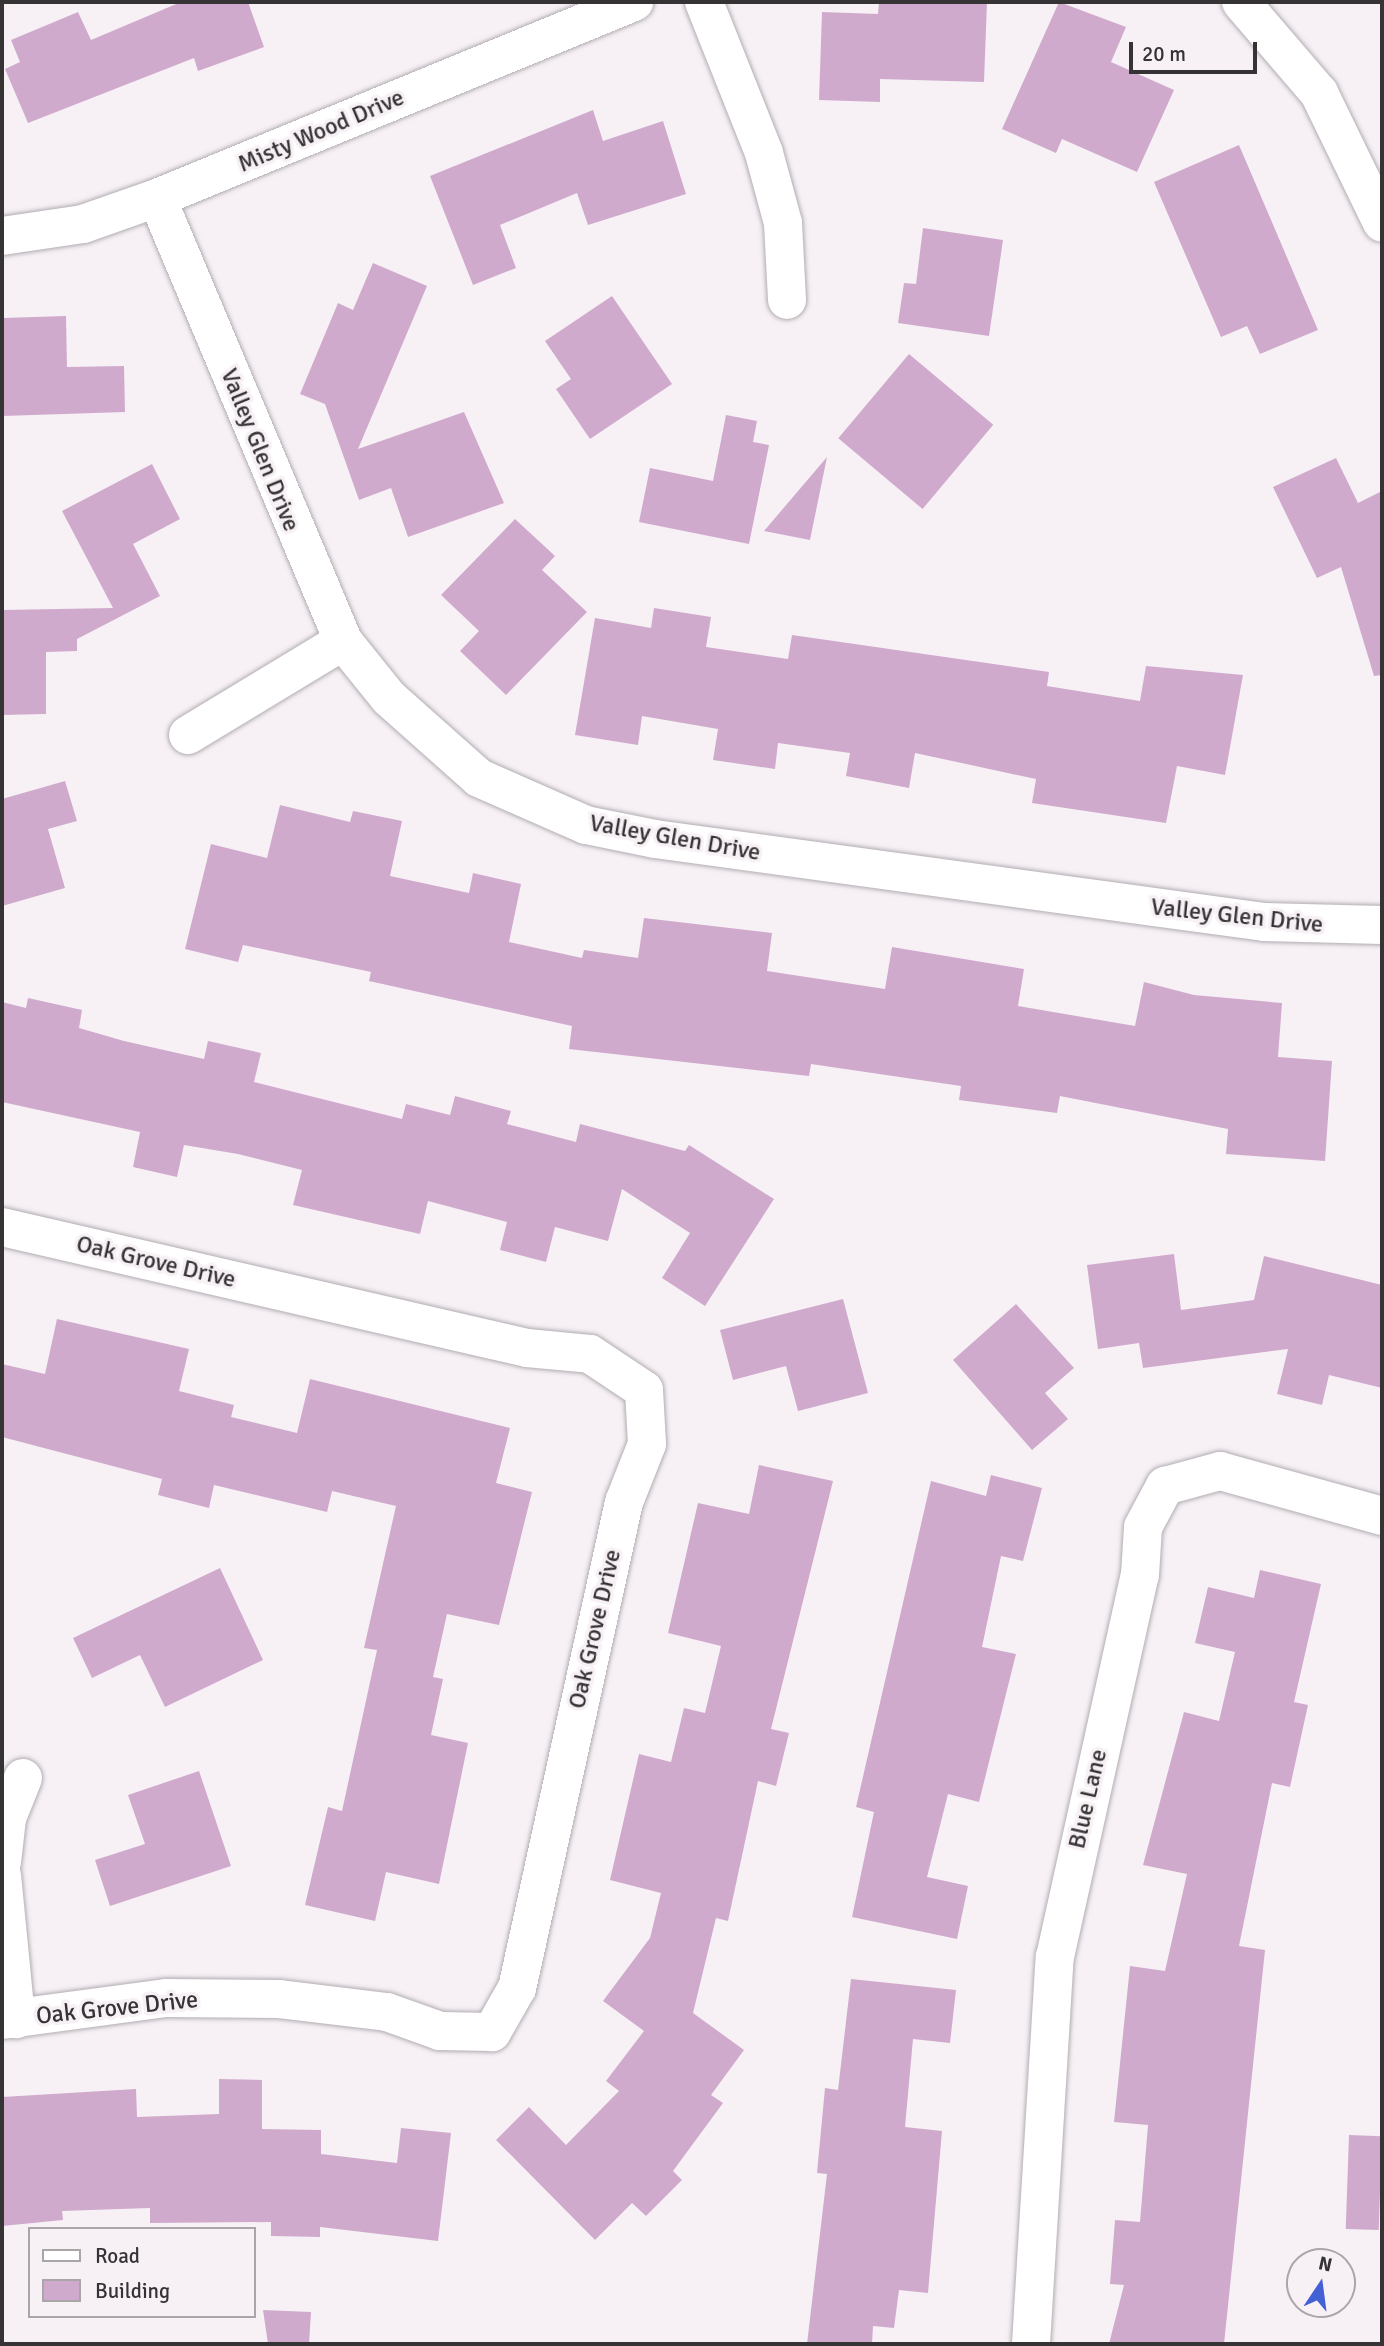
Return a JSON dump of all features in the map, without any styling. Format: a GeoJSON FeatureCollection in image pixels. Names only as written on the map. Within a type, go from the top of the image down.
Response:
{"type":"FeatureCollection","features":[{"type":"Feature","properties":{"kind":"street","name":"Misty Wood Drive"},"geometry":{"type":"LineString","coordinates":[[2,236],[83,224],[157,198],[634,2]]}},
{"type":"Feature","properties":{"kind":"street"},"geometry":{"type":"LineString","coordinates":[[704,2],[764,153],[783,222],[787,300]]}},
{"type":"Feature","properties":{"kind":"street"},"geometry":{"type":"LineString","coordinates":[[1241,2],[1319,93],[1382,223]]}},
{"type":"Feature","properties":{"kind":"street","name":"Valley Glen Drive"},"geometry":{"type":"LineString","coordinates":[[157,198],[343,641],[389,698],[479,778],[586,825],[1264,922],[1382,925]]}},
{"type":"Feature","properties":{"kind":"street"},"geometry":{"type":"LineString","coordinates":[[188,735],[343,641]]}},
{"type":"Feature","properties":{"kind":"street","name":"Oak Grove Drive"},"geometry":{"type":"LineString","coordinates":[[2,1227],[527,1348],[590,1354],[644,1391],[647,1444],[624,1502],[517,1988],[492,2032],[440,2031],[387,2012],[280,1999],[166,1998],[9,2020]]}},
{"type":"Feature","properties":{"kind":"street","name":"Blue Lane"},"geometry":{"type":"LineString","coordinates":[[1031,2344],[1055,1956],[1140,1575],[1143,1527],[1166,1486],[1220,1471],[1382,1516]]}},
{"type":"Feature","properties":{"kind":"street"},"geometry":{"type":"LineString","coordinates":[[2,1862],[8,1818],[23,1778]]}},
{"type":"Feature","properties":{"kind":"street"},"geometry":{"type":"LineString","coordinates":[[2,1875],[9,2020]]}},
{"type":"Feature","properties":{"kind":"building"},"geometry":{"type":"Polygon","coordinates":[[[181,2],[248,2],[264,47],[198,71],[194,58],[28,123],[5,69],[20,62],[11,40],[78,12],[91,40],[181,2]]]}},
{"type":"Feature","properties":{"kind":"building"},"geometry":{"type":"Polygon","coordinates":[[[879,2],[987,2],[984,82],[880,79],[880,102],[819,100],[822,12],[878,14],[879,2]]]}},
{"type":"Feature","properties":{"kind":"building"},"geometry":{"type":"Polygon","coordinates":[[[1059,2],[1126,27],[1111,62],[1174,90],[1137,172],[1062,139],[1056,153],[1002,129],[1059,2]]]}},
{"type":"Feature","properties":{"kind":"building"},"geometry":{"type":"Polygon","coordinates":[[[593,110],[603,141],[663,121],[686,194],[588,225],[577,193],[500,225],[516,268],[473,285],[430,176],[593,110]]]}},
{"type":"Feature","properties":{"kind":"building"},"geometry":{"type":"Polygon","coordinates":[[[1239,145],[1318,330],[1260,354],[1247,326],[1221,337],[1154,182],[1239,145]]]}},
{"type":"Feature","properties":{"kind":"building"},"geometry":{"type":"Polygon","coordinates":[[[923,228],[1003,240],[989,336],[898,323],[904,283],[916,284],[923,228]]]}},
{"type":"Feature","properties":{"kind":"building"},"geometry":{"type":"Polygon","coordinates":[[[373,263],[427,286],[358,449],[464,412],[504,503],[408,537],[391,488],[359,500],[325,404],[300,394],[338,303],[353,310],[373,263]]]}},
{"type":"Feature","properties":{"kind":"building"},"geometry":{"type":"Polygon","coordinates":[[[612,296],[672,384],[590,439],[556,389],[571,379],[545,341],[612,296]]]}},
{"type":"Feature","properties":{"kind":"building"},"geometry":{"type":"Polygon","coordinates":[[[66,316],[67,367],[124,366],[125,412],[2,416],[2,318],[66,316]]]}},
{"type":"Feature","properties":{"kind":"building"},"geometry":{"type":"Polygon","coordinates":[[[909,354],[993,425],[923,509],[838,438],[909,354]]]}},
{"type":"Feature","properties":{"kind":"building"},"geometry":{"type":"Polygon","coordinates":[[[726,415],[757,421],[753,442],[769,445],[749,544],[639,522],[650,468],[713,481],[726,415]]]}},
{"type":"Feature","properties":{"kind":"building"},"geometry":{"type":"Polygon","coordinates":[[[827,457],[810,540],[764,531],[827,457]]]}},
{"type":"Feature","properties":{"kind":"building"},"geometry":{"type":"Polygon","coordinates":[[[1336,458],[1358,503],[1382,491],[1382,675],[1374,676],[1341,567],[1317,578],[1273,487],[1336,458]]]}},
{"type":"Feature","properties":{"kind":"building"},"geometry":{"type":"Polygon","coordinates":[[[152,464],[180,519],[133,544],[160,596],[77,639],[77,651],[46,652],[46,714],[2,715],[2,610],[113,608],[62,511],[152,464]]]}},
{"type":"Feature","properties":{"kind":"building"},"geometry":{"type":"Polygon","coordinates":[[[515,519],[555,556],[542,570],[587,612],[506,695],[460,651],[479,631],[441,595],[515,519]]]}},
{"type":"Feature","properties":{"kind":"building"},"geometry":{"type":"Polygon","coordinates":[[[654,608],[711,617],[706,647],[788,659],[792,635],[1049,672],[1047,686],[1140,701],[1146,666],[1243,675],[1225,775],[1177,766],[1166,823],[1032,803],[1036,779],[915,753],[909,788],[846,776],[850,753],[778,743],[775,769],[713,760],[718,729],[642,716],[638,745],[575,735],[595,618],[651,628],[654,608]]]}},
{"type":"Feature","properties":{"kind":"building"},"geometry":{"type":"Polygon","coordinates":[[[65,781],[77,821],[48,829],[65,888],[2,906],[2,799],[65,781]]]}},
{"type":"Feature","properties":{"kind":"building"},"geometry":{"type":"Polygon","coordinates":[[[280,805],[350,822],[353,811],[402,821],[390,876],[469,893],[473,873],[521,884],[509,942],[582,958],[584,950],[638,958],[644,918],[772,933],[767,971],[885,989],[892,947],[1024,969],[1018,1006],[1135,1026],[1144,982],[1194,995],[1282,1003],[1278,1057],[1332,1061],[1325,1161],[1226,1154],[1228,1129],[1060,1096],[1057,1113],[959,1100],[961,1086],[811,1064],[809,1076],[569,1049],[572,1026],[369,981],[371,972],[243,945],[238,962],[185,949],[211,844],[267,858],[280,805]]]}},
{"type":"Feature","properties":{"kind":"building"},"geometry":{"type":"Polygon","coordinates":[[[28,998],[82,1010],[79,1028],[124,1041],[204,1059],[208,1041],[261,1053],[254,1082],[402,1119],[406,1104],[450,1115],[455,1096],[511,1111],[507,1124],[576,1142],[580,1124],[685,1151],[689,1145],[774,1199],[705,1306],[662,1278],[690,1233],[622,1189],[608,1241],[555,1227],[546,1262],[500,1250],[507,1222],[428,1201],[420,1234],[293,1205],[302,1170],[238,1154],[184,1145],[177,1177],[133,1167],[140,1132],[2,1102],[2,1002],[26,1008],[28,998]]]}},
{"type":"Feature","properties":{"kind":"building"},"geometry":{"type":"Polygon","coordinates":[[[1174,1254],[1181,1310],[1254,1300],[1264,1256],[1382,1285],[1382,1388],[1329,1375],[1322,1405],[1277,1394],[1288,1349],[1143,1368],[1139,1343],[1098,1349],[1087,1265],[1174,1254]]]}},
{"type":"Feature","properties":{"kind":"building"},"geometry":{"type":"Polygon","coordinates":[[[843,1299],[868,1393],[798,1411],[786,1366],[733,1380],[720,1330],[843,1299]]]}},
{"type":"Feature","properties":{"kind":"building"},"geometry":{"type":"Polygon","coordinates":[[[1016,1304],[1074,1368],[1045,1393],[1068,1419],[1032,1450],[953,1360],[1016,1304]]]}},
{"type":"Feature","properties":{"kind":"building"},"geometry":{"type":"Polygon","coordinates":[[[57,1319],[189,1349],[179,1391],[234,1405],[231,1417],[297,1433],[310,1379],[510,1428],[496,1483],[532,1492],[499,1625],[447,1614],[433,1677],[443,1679],[431,1735],[468,1743],[439,1884],[386,1872],[375,1921],[305,1905],[328,1807],[342,1811],[377,1650],[364,1648],[396,1506],[332,1491],[327,1512],[214,1485],[209,1508],[158,1495],[162,1479],[2,1437],[2,1364],[45,1374],[57,1319]]]}},
{"type":"Feature","properties":{"kind":"building"},"geometry":{"type":"Polygon","coordinates":[[[759,1465],[833,1481],[771,1729],[789,1733],[776,1786],[758,1781],[728,1921],[716,1918],[693,2013],[744,2050],[711,2095],[723,2103],[673,2171],[682,2180],[646,2216],[632,2203],[595,2240],[496,2140],[529,2107],[566,2145],[619,2091],[606,2081],[644,2031],[603,2001],[650,1938],[661,1893],[610,1880],[639,1754],[671,1762],[684,1708],[705,1713],[721,1646],[668,1633],[698,1503],[749,1514],[759,1465]]]}},
{"type":"Feature","properties":{"kind":"building"},"geometry":{"type":"Polygon","coordinates":[[[991,1475],[1042,1488],[1023,1561],[1001,1556],[982,1647],[1016,1654],[979,1802],[948,1794],[927,1877],[968,1886],[957,1939],[852,1917],[874,1812],[856,1807],[931,1481],[986,1496],[991,1475]]]}},
{"type":"Feature","properties":{"kind":"building"},"geometry":{"type":"Polygon","coordinates":[[[220,1568],[263,1660],[165,1707],[140,1655],[92,1678],[73,1638],[220,1568]]]}},
{"type":"Feature","properties":{"kind":"building"},"geometry":{"type":"Polygon","coordinates":[[[1260,1570],[1321,1584],[1294,1702],[1308,1705],[1290,1787],[1272,1783],[1239,1946],[1265,1950],[1224,2344],[1109,2344],[1124,2285],[1110,2284],[1115,2220],[1140,2222],[1148,2125],[1114,2122],[1130,1966],[1165,1971],[1187,1874],[1143,1865],[1184,1712],[1219,1721],[1235,1652],[1195,1643],[1208,1587],[1254,1598],[1260,1570]]]}},
{"type":"Feature","properties":{"kind":"building"},"geometry":{"type":"Polygon","coordinates":[[[199,1771],[231,1866],[110,1906],[95,1860],[145,1844],[128,1795],[199,1771]]]}},
{"type":"Feature","properties":{"kind":"building"},"geometry":{"type":"Polygon","coordinates":[[[851,1979],[956,1990],[950,2043],[913,2039],[905,2127],[942,2131],[928,2293],[899,2290],[894,2328],[873,2326],[872,2344],[807,2344],[827,2174],[817,2173],[825,2088],[838,2090],[851,1979]]]}},
{"type":"Feature","properties":{"kind":"building"},"geometry":{"type":"Polygon","coordinates":[[[219,2079],[262,2080],[262,2129],[321,2130],[321,2154],[397,2163],[401,2128],[451,2133],[438,2241],[320,2227],[320,2237],[271,2236],[271,2222],[150,2223],[150,2208],[62,2211],[63,2220],[2,2226],[2,2097],[136,2089],[137,2117],[219,2114],[219,2079]]]}},
{"type":"Feature","properties":{"kind":"building"},"geometry":{"type":"Polygon","coordinates":[[[1349,2135],[1382,2136],[1379,2230],[1346,2229],[1349,2135]]]}},
{"type":"Feature","properties":{"kind":"building"},"geometry":{"type":"Polygon","coordinates":[[[263,2310],[311,2312],[309,2344],[268,2344],[263,2310]]]}}]}
